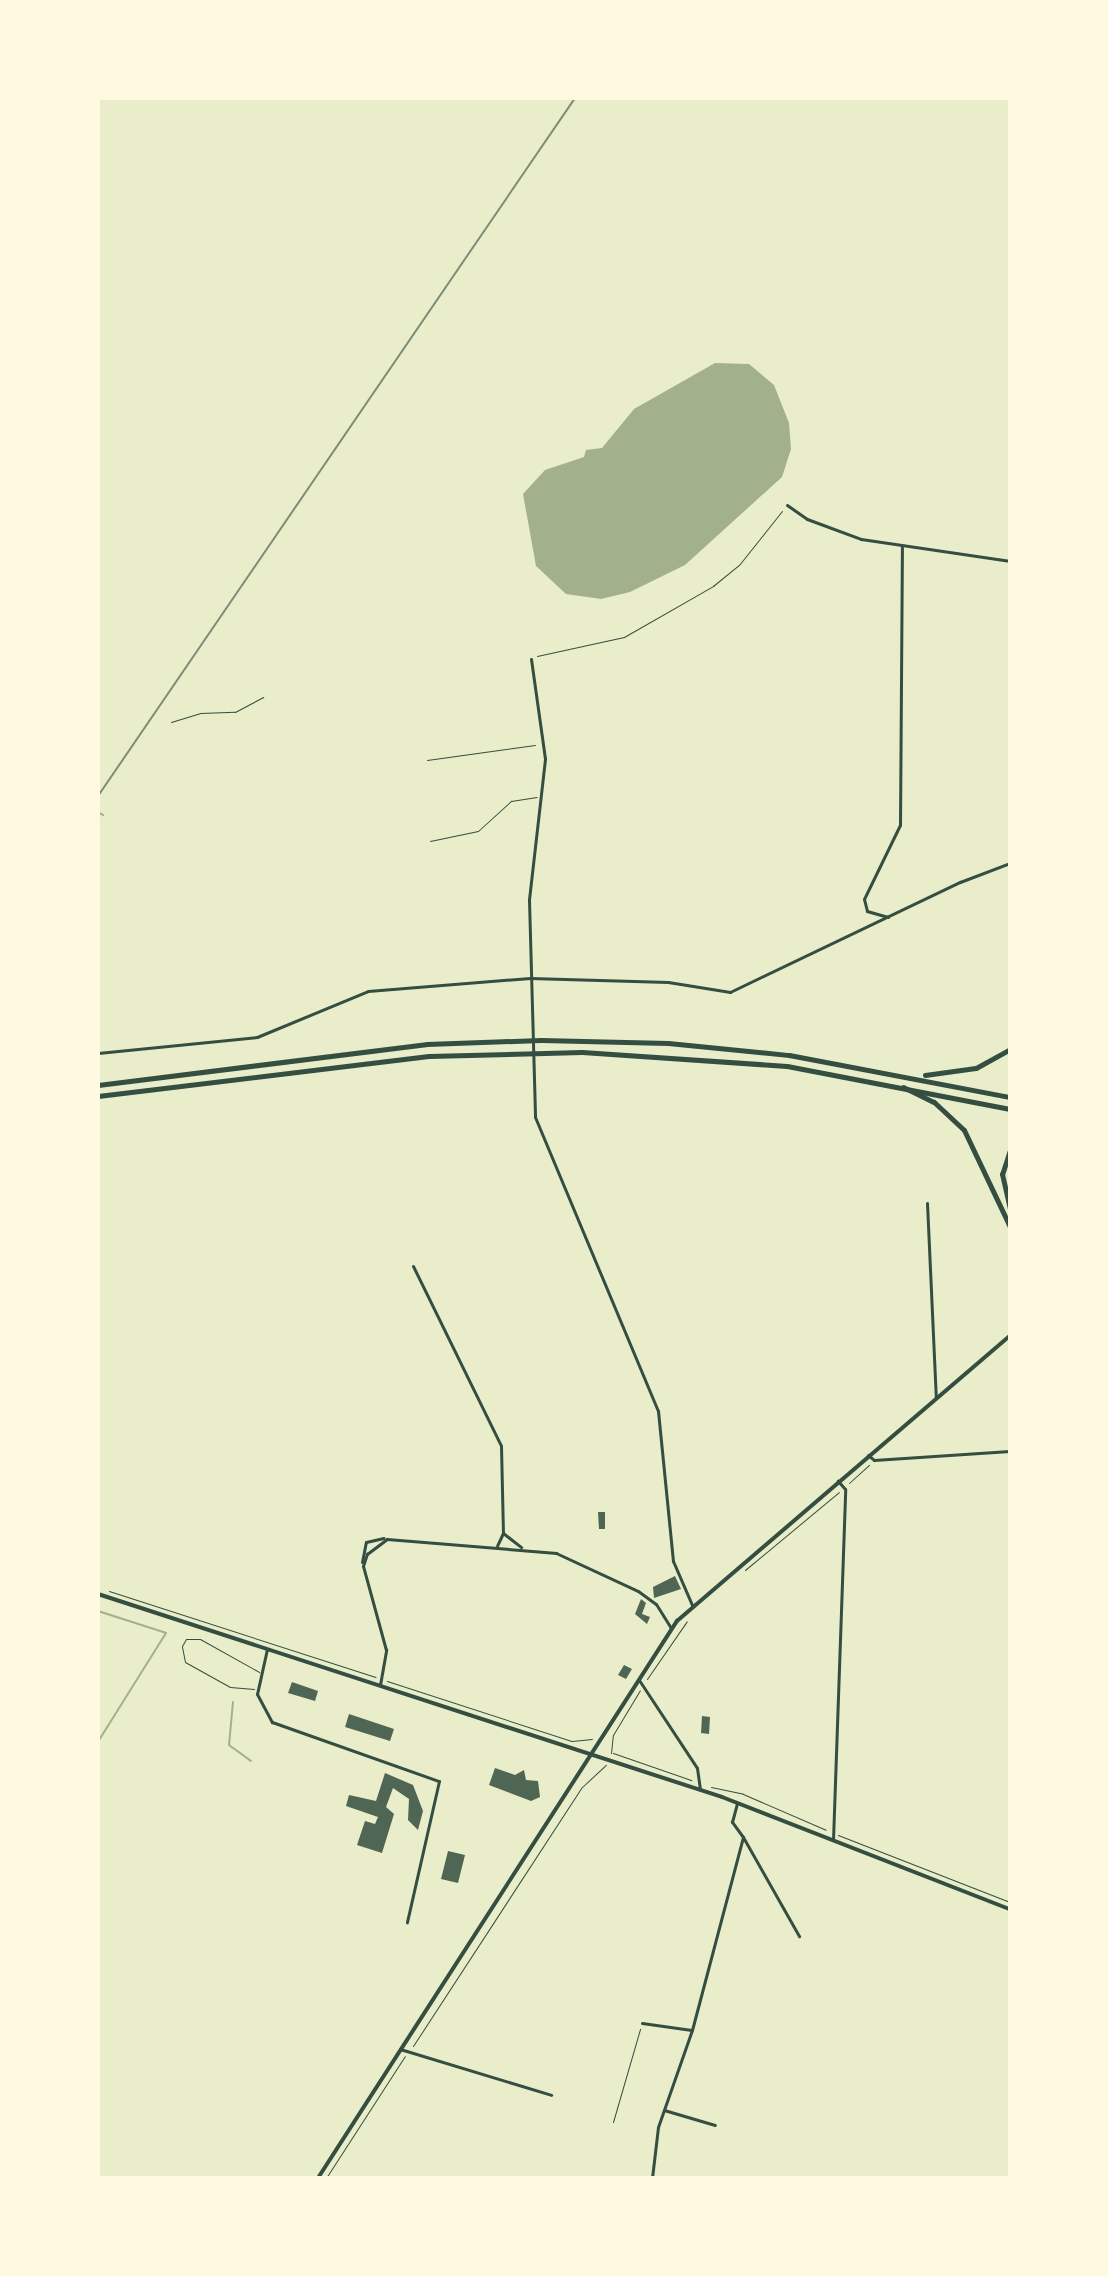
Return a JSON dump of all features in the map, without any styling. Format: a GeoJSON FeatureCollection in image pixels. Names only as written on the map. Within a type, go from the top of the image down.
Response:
{"type":"FeatureCollection","features":[{"type":"Feature","properties":{"kind":"highway"},"geometry":{"type":"LineString","coordinates":[[98,1085],[427,1044],[541,1040],[703,1046],[919,1076],[1010,1097]]}},
{"type":"Feature","properties":{"kind":"highway"},"geometry":{"type":"LineString","coordinates":[[919,1076],[976,1068],[1010,1049]]}},
{"type":"Feature","properties":{"kind":"highway"},"geometry":{"type":"LineString","coordinates":[[98,1096],[429,1056],[582,1052],[736,1060],[894,1083],[1010,1109]]}},
{"type":"Feature","properties":{"kind":"highway"},"geometry":{"type":"LineString","coordinates":[[894,1083],[934,1102],[964,1130],[1010,1227]]}},
{"type":"Feature","properties":{"kind":"highway"},"geometry":{"type":"LineString","coordinates":[[1010,1150],[1002,1188],[1010,1209]]}},
{"type":"Feature","properties":{"kind":"main road"},"geometry":{"type":"LineString","coordinates":[[318,2178],[671,1628],[692,1605],[1010,1336]]}},
{"type":"Feature","properties":{"kind":"main road"},"geometry":{"type":"LineString","coordinates":[[98,1594],[380,1682],[591,1756],[700,1787],[834,1837],[1010,1909]]}},
{"type":"Feature","properties":{"kind":"street"},"geometry":{"type":"LineString","coordinates":[[787,505],[840,533],[902,547],[1010,561]]}},
{"type":"Feature","properties":{"kind":"street"},"geometry":{"type":"LineString","coordinates":[[888,917],[867,911],[864,899],[900,825],[902,547]]}},
{"type":"Feature","properties":{"kind":"street"},"geometry":{"type":"LineString","coordinates":[[531,659],[544,746],[529,900],[535,1117],[658,1411],[673,1561],[692,1605]]}},
{"type":"Feature","properties":{"kind":"street"},"geometry":{"type":"LineString","coordinates":[[98,1053],[257,1037],[368,991],[530,978],[668,982],[730,992],[1010,863]]}},
{"type":"Feature","properties":{"kind":"street"},"geometry":{"type":"LineString","coordinates":[[927,1203],[936,1398]]}},
{"type":"Feature","properties":{"kind":"street"},"geometry":{"type":"LineString","coordinates":[[413,1266],[501,1446],[503,1533],[497,1546]]}},
{"type":"Feature","properties":{"kind":"street"},"geometry":{"type":"LineString","coordinates":[[868,1455],[874,1460],[1010,1451]]}},
{"type":"Feature","properties":{"kind":"street"},"geometry":{"type":"LineString","coordinates":[[834,1837],[845,1489],[838,1481]]}},
{"type":"Feature","properties":{"kind":"street"},"geometry":{"type":"LineString","coordinates":[[503,1533],[524,1548]]}},
{"type":"Feature","properties":{"kind":"street"},"geometry":{"type":"LineString","coordinates":[[363,1566],[367,1554],[387,1539]]}},
{"type":"Feature","properties":{"kind":"street"},"geometry":{"type":"LineString","coordinates":[[380,1682],[386,1650],[363,1566],[366,1542],[387,1539],[556,1553],[638,1591],[656,1604],[671,1628]]}},
{"type":"Feature","properties":{"kind":"street"},"geometry":{"type":"LineString","coordinates":[[267,1649],[257,1689],[276,1725],[439,1781],[407,1922]]}},
{"type":"Feature","properties":{"kind":"street"},"geometry":{"type":"LineString","coordinates":[[638,1679],[697,1768],[700,1787]]}},
{"type":"Feature","properties":{"kind":"street"},"geometry":{"type":"LineString","coordinates":[[737,1803],[732,1822],[799,1936]]}},
{"type":"Feature","properties":{"kind":"street"},"geometry":{"type":"LineString","coordinates":[[652,2178],[664,2110],[692,2030],[743,1837]]}},
{"type":"Feature","properties":{"kind":"street"},"geometry":{"type":"LineString","coordinates":[[642,2023],[692,2030]]}},
{"type":"Feature","properties":{"kind":"street"},"geometry":{"type":"LineString","coordinates":[[400,2049],[551,2095]]}},
{"type":"Feature","properties":{"kind":"street"},"geometry":{"type":"LineString","coordinates":[[664,2110],[715,2125]]}},
{"type":"Feature","properties":{"kind":"lane"},"geometry":{"type":"LineString","coordinates":[[430,841],[478,831],[511,801],[525,795],[541,797]]}},
{"type":"Feature","properties":{"kind":"lane"},"geometry":{"type":"LineString","coordinates":[[257,1689],[230,1687],[185,1662],[182,1646],[186,1639],[200,1639],[259,1672]]}},
{"type":"Feature","properties":{"kind":"path"},"geometry":{"type":"LineString","coordinates":[[531,659],[624,637],[713,586],[739,565],[787,505]]}},
{"type":"Feature","properties":{"kind":"path"},"geometry":{"type":"LineString","coordinates":[[171,722],[200,713],[235,712],[263,697]]}},
{"type":"Feature","properties":{"kind":"path"},"geometry":{"type":"LineString","coordinates":[[427,760],[544,746]]}},
{"type":"Feature","properties":{"kind":"path"},"geometry":{"type":"LineString","coordinates":[[98,1588],[380,1682],[572,1741],[593,1738]]}},
{"type":"Feature","properties":{"kind":"path"},"geometry":{"type":"LineString","coordinates":[[326,2178],[581,1788],[604,1770],[613,1735],[643,1685],[692,1615]]}},
{"type":"Feature","properties":{"kind":"path"},"geometry":{"type":"LineString","coordinates":[[611,1752],[700,1787],[743,1794],[834,1837],[1010,1902]]}},
{"type":"Feature","properties":{"kind":"path"},"geometry":{"type":"LineString","coordinates":[[613,2122],[642,2023]]}},
{"type":"Feature","properties":{"kind":"shaded area"},"geometry":{"type":"Polygon","coordinates":[[[715,363],[749,364],[774,385],[789,423],[791,449],[782,477],[685,565],[630,592],[601,599],[566,594],[536,566],[523,494],[545,470],[584,457],[586,450],[602,448],[634,409],[715,363]]]}},
{"type":"Feature","properties":{"kind":"building"},"geometry":{"type":"Polygon","coordinates":[[[598,1512],[605,1512],[605,1529],[599,1529],[598,1512]]]}},
{"type":"Feature","properties":{"kind":"building"},"geometry":{"type":"Polygon","coordinates":[[[675,1576],[681,1589],[654,1598],[653,1587],[675,1576]]]}},
{"type":"Feature","properties":{"kind":"building"},"geometry":{"type":"Polygon","coordinates":[[[641,1599],[646,1603],[642,1614],[650,1617],[647,1624],[635,1614],[641,1599]]]}},
{"type":"Feature","properties":{"kind":"building"},"geometry":{"type":"Polygon","coordinates":[[[624,1665],[632,1669],[626,1679],[618,1675],[624,1665]]]}},
{"type":"Feature","properties":{"kind":"building"},"geometry":{"type":"Polygon","coordinates":[[[292,1682],[318,1691],[315,1701],[288,1693],[292,1682]]]}},
{"type":"Feature","properties":{"kind":"building"},"geometry":{"type":"Polygon","coordinates":[[[349,1714],[394,1729],[390,1741],[345,1727],[349,1714]]]}},
{"type":"Feature","properties":{"kind":"building"},"geometry":{"type":"Polygon","coordinates":[[[702,1716],[710,1717],[709,1734],[701,1733],[702,1716]]]}},
{"type":"Feature","properties":{"kind":"building"},"geometry":{"type":"Polygon","coordinates":[[[495,1768],[515,1775],[524,1770],[526,1780],[538,1781],[540,1797],[531,1801],[489,1785],[495,1768]]]}},
{"type":"Feature","properties":{"kind":"building"},"geometry":{"type":"Polygon","coordinates":[[[385,1773],[413,1785],[423,1811],[418,1830],[408,1820],[409,1799],[393,1788],[386,1807],[394,1814],[382,1853],[357,1845],[365,1821],[375,1824],[378,1817],[346,1806],[349,1795],[376,1801],[385,1773]]]}},
{"type":"Feature","properties":{"kind":"building"},"geometry":{"type":"Polygon","coordinates":[[[448,1851],[465,1855],[458,1883],[441,1879],[448,1851]]]}},
{"type":"Feature","properties":{"kind":"waterway"},"geometry":{"type":"LineString","coordinates":[[98,812],[103,815]]}},
{"type":"Feature","properties":{"kind":"waterway"},"geometry":{"type":"LineString","coordinates":[[98,1611],[166,1633],[98,1742]]}},
{"type":"Feature","properties":{"kind":"waterway"},"geometry":{"type":"LineString","coordinates":[[233,1702],[229,1745],[251,1761]]}},
{"type":"Feature","properties":{"kind":"railway"},"geometry":{"type":"LineString","coordinates":[[98,796],[575,98]]}}]}
